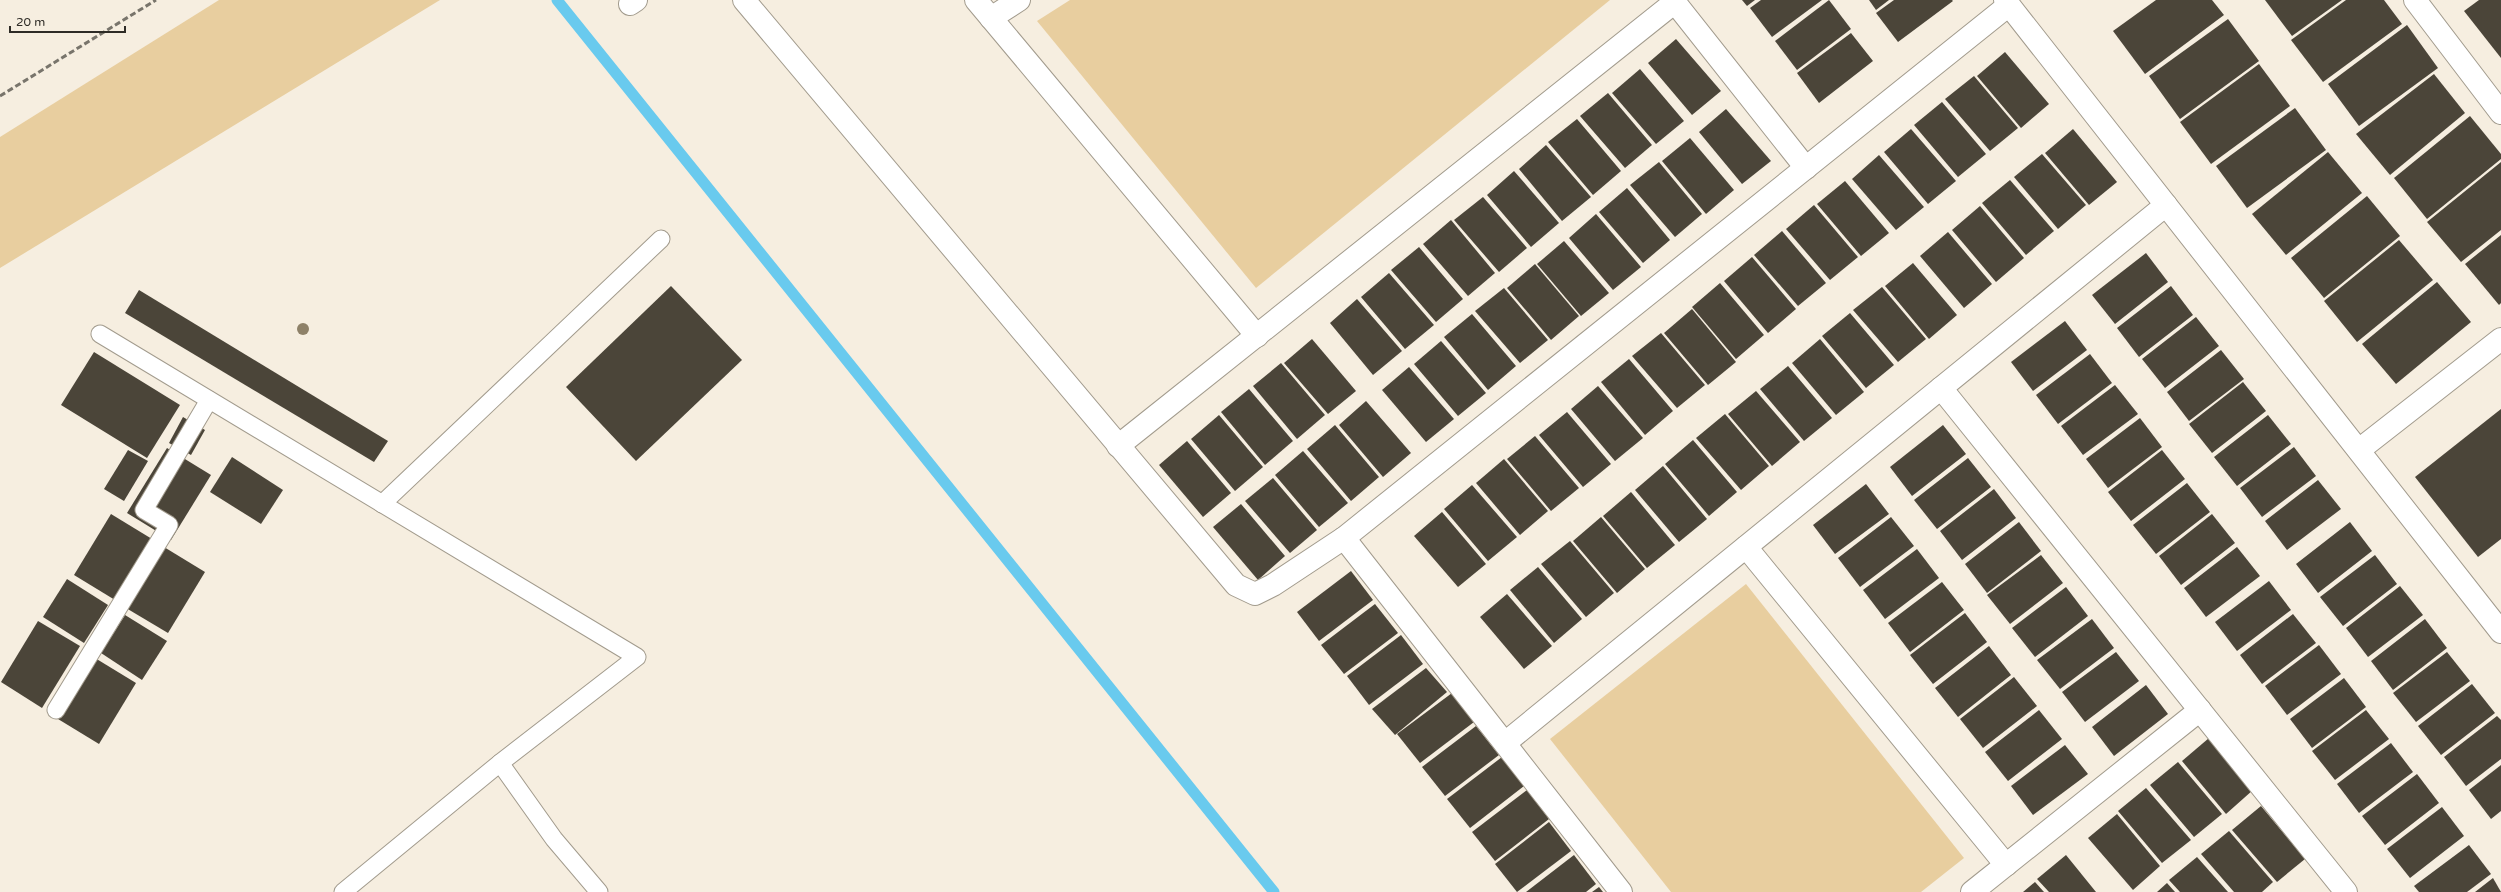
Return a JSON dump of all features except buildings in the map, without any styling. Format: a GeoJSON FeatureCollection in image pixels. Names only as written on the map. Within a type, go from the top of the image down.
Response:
{"type":"FeatureCollection","features":[{"type":"Feature","properties":{"kind":"street"},"geometry":{"type":"LineString","coordinates":[[744,0],[1236,585],[1255,594],[1273,586],[1344,538],[1806,168],[2007,2],[2501,632]]}},
{"type":"Feature","properties":{"kind":"street"},"geometry":{"type":"LineString","coordinates":[[976,0],[1257,336]]}},
{"type":"Feature","properties":{"kind":"street"},"geometry":{"type":"LineString","coordinates":[[991,18],[1019,0]]}},
{"type":"Feature","properties":{"kind":"street"},"geometry":{"type":"LineString","coordinates":[[2415,0],[2501,112]]}},
{"type":"Feature","properties":{"kind":"street"},"geometry":{"type":"LineString","coordinates":[[1118,446],[1674,1],[1806,168]]}},
{"type":"Feature","properties":{"kind":"street"},"geometry":{"type":"LineString","coordinates":[[1505,743],[2166,205]]}},
{"type":"Feature","properties":{"kind":"street"},"geometry":{"type":"LineString","coordinates":[[2359,450],[2501,339]]}},
{"type":"Feature","properties":{"kind":"street"},"geometry":{"type":"LineString","coordinates":[[1941,388],[2200,710],[2338,889]]}},
{"type":"Feature","properties":{"kind":"street"},"geometry":{"type":"LineString","coordinates":[[1344,538],[1621,892]]}},
{"type":"Feature","properties":{"kind":"street"},"geometry":{"type":"LineString","coordinates":[[1746,547],[2006,865]]}},
{"type":"Feature","properties":{"kind":"street"},"geometry":{"type":"LineString","coordinates":[[1972,892],[2200,710]]}},
{"type":"Feature","properties":{"kind":"lane"},"geometry":{"type":"LineString","coordinates":[[382,504],[661,239]]}},
{"type":"Feature","properties":{"kind":"lane"},"geometry":{"type":"LineString","coordinates":[[100,334],[637,657],[500,763],[343,892]]}},
{"type":"Feature","properties":{"kind":"lane"},"geometry":{"type":"LineString","coordinates":[[56,710],[168,525],[144,510],[208,400]]}},
{"type":"Feature","properties":{"kind":"lane"},"geometry":{"type":"LineString","coordinates":[[500,763],[554,839],[599,892]]}},
{"type":"Feature","properties":{"kind":"shaded area"},"geometry":{"type":"Polygon","coordinates":[[[219,0],[440,0],[0,268],[0,137],[219,0]]]}},
{"type":"Feature","properties":{"kind":"shaded area"},"geometry":{"type":"Polygon","coordinates":[[[1070,0],[1610,0],[1256,288],[1037,21],[1070,0]]]}},
{"type":"Feature","properties":{"kind":"shaded area"},"geometry":{"type":"Polygon","coordinates":[[[1746,584],[1964,858],[1921,892],[1671,892],[1550,739],[1746,584]]]}},
{"type":"Feature","properties":{"kind":"waterway"},"geometry":{"type":"LineString","coordinates":[[557,0],[1274,892]]}},
{"type":"Feature","properties":{"kind":"railway"},"geometry":{"type":"LineString","coordinates":[[0,96],[156,0]]}}]}
